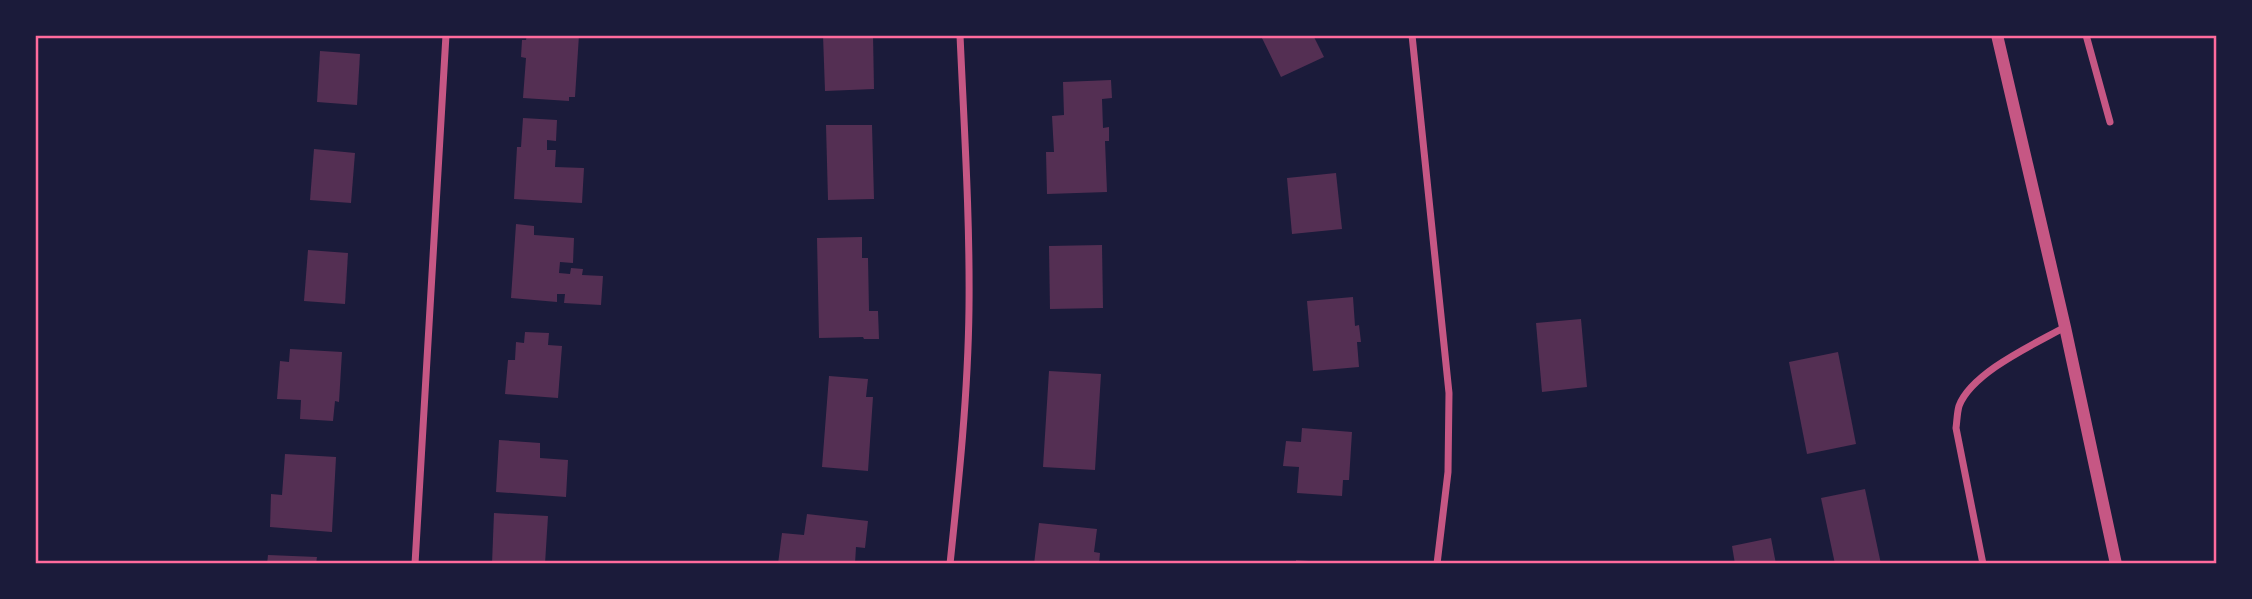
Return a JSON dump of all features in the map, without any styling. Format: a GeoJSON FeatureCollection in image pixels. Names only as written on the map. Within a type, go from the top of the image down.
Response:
{"type":"FeatureCollection","features":[{"type":"Feature","properties":{"kind":"street"},"geometry":{"type":"LineString","coordinates":[[415,564],[446,35]]}},
{"type":"Feature","properties":{"kind":"street"},"geometry":{"type":"LineString","coordinates":[[950,564],[963,442],[969,309],[968,203],[960,35]]}},
{"type":"Feature","properties":{"kind":"street"},"geometry":{"type":"LineString","coordinates":[[1412,35],[1449,393],[1447,472],[1437,564]]}},
{"type":"Feature","properties":{"kind":"street"},"geometry":{"type":"LineString","coordinates":[[1997,35],[2065,327],[2116,564]]}},
{"type":"Feature","properties":{"kind":"street"},"geometry":{"type":"LineString","coordinates":[[2086,35],[2110,122]]}},
{"type":"Feature","properties":{"kind":"street"},"geometry":{"type":"LineString","coordinates":[[1983,564],[1956,428],[1959,407],[1970,388],[2000,363],[2065,327]]}},
{"type":"Feature","properties":{"kind":"building"},"geometry":{"type":"Polygon","coordinates":[[[527,35],[579,35],[575,97],[569,97],[569,101],[523,98],[526,58],[521,57],[522,40],[526,40],[527,35]]]}},
{"type":"Feature","properties":{"kind":"building"},"geometry":{"type":"Polygon","coordinates":[[[823,35],[873,35],[874,89],[825,91],[823,35]]]}},
{"type":"Feature","properties":{"kind":"building"},"geometry":{"type":"Polygon","coordinates":[[[1255,35],[1313,35],[1324,57],[1281,77],[1261,36],[1257,38],[1255,35]]]}},
{"type":"Feature","properties":{"kind":"building"},"geometry":{"type":"Polygon","coordinates":[[[320,51],[360,54],[357,105],[317,102],[320,51]]]}},
{"type":"Feature","properties":{"kind":"building"},"geometry":{"type":"Polygon","coordinates":[[[1111,80],[1112,98],[1102,99],[1103,128],[1109,127],[1109,141],[1105,141],[1107,192],[1047,194],[1046,152],[1054,152],[1052,116],[1064,115],[1063,82],[1111,80]]]}},
{"type":"Feature","properties":{"kind":"building"},"geometry":{"type":"Polygon","coordinates":[[[523,118],[557,120],[556,141],[547,140],[547,150],[556,150],[555,167],[584,168],[582,203],[514,199],[517,147],[521,147],[523,118]]]}},
{"type":"Feature","properties":{"kind":"building"},"geometry":{"type":"Polygon","coordinates":[[[826,125],[872,125],[874,199],[828,200],[826,125]]]}},
{"type":"Feature","properties":{"kind":"building"},"geometry":{"type":"Polygon","coordinates":[[[314,149],[355,153],[351,203],[310,200],[314,149]]]}},
{"type":"Feature","properties":{"kind":"building"},"geometry":{"type":"Polygon","coordinates":[[[1336,173],[1342,229],[1292,234],[1287,178],[1336,173]]]}},
{"type":"Feature","properties":{"kind":"building"},"geometry":{"type":"Polygon","coordinates":[[[516,224],[534,226],[534,235],[574,238],[573,263],[560,262],[559,273],[570,274],[571,268],[583,269],[582,275],[603,276],[601,305],[564,303],[565,294],[557,294],[557,302],[511,298],[516,224]]]}},
{"type":"Feature","properties":{"kind":"building"},"geometry":{"type":"Polygon","coordinates":[[[862,237],[862,258],[868,258],[869,311],[878,311],[879,339],[819,338],[817,238],[862,237]]]}},
{"type":"Feature","properties":{"kind":"building"},"geometry":{"type":"Polygon","coordinates":[[[1102,245],[1103,308],[1050,309],[1049,246],[1102,245]]]}},
{"type":"Feature","properties":{"kind":"building"},"geometry":{"type":"Polygon","coordinates":[[[308,250],[348,253],[345,304],[304,301],[308,250]]]}},
{"type":"Feature","properties":{"kind":"building"},"geometry":{"type":"Polygon","coordinates":[[[1353,297],[1355,326],[1359,325],[1361,342],[1357,342],[1359,367],[1313,371],[1307,301],[1353,297]]]}},
{"type":"Feature","properties":{"kind":"building"},"geometry":{"type":"Polygon","coordinates":[[[1581,319],[1587,387],[1542,392],[1536,323],[1581,319]]]}},
{"type":"Feature","properties":{"kind":"building"},"geometry":{"type":"Polygon","coordinates":[[[525,332],[549,333],[548,345],[562,346],[558,398],[505,394],[508,360],[515,360],[516,342],[524,343],[525,332]]]}},
{"type":"Feature","properties":{"kind":"building"},"geometry":{"type":"Polygon","coordinates":[[[290,349],[342,352],[339,402],[335,401],[333,421],[300,419],[301,400],[277,399],[280,361],[289,362],[290,349]]]}},
{"type":"Feature","properties":{"kind":"building"},"geometry":{"type":"Polygon","coordinates":[[[1838,352],[1856,444],[1807,454],[1789,362],[1838,352]]]}},
{"type":"Feature","properties":{"kind":"building"},"geometry":{"type":"Polygon","coordinates":[[[1049,371],[1101,374],[1095,470],[1043,467],[1049,371]]]}},
{"type":"Feature","properties":{"kind":"building"},"geometry":{"type":"Polygon","coordinates":[[[829,376],[868,379],[866,397],[873,397],[868,471],[822,467],[829,376]]]}},
{"type":"Feature","properties":{"kind":"building"},"geometry":{"type":"Polygon","coordinates":[[[1302,428],[1352,432],[1349,480],[1343,480],[1342,496],[1297,493],[1299,467],[1283,466],[1286,441],[1301,442],[1302,428]]]}},
{"type":"Feature","properties":{"kind":"building"},"geometry":{"type":"Polygon","coordinates":[[[499,440],[540,443],[540,458],[568,460],[566,497],[496,492],[499,440]]]}},
{"type":"Feature","properties":{"kind":"building"},"geometry":{"type":"Polygon","coordinates":[[[285,454],[336,457],[332,532],[270,527],[271,494],[282,495],[285,454]]]}},
{"type":"Feature","properties":{"kind":"building"},"geometry":{"type":"Polygon","coordinates":[[[1865,489],[1881,564],[1835,564],[1821,498],[1865,489]]]}},
{"type":"Feature","properties":{"kind":"building"},"geometry":{"type":"Polygon","coordinates":[[[494,513],[548,516],[545,564],[492,564],[494,513]]]}},
{"type":"Feature","properties":{"kind":"building"},"geometry":{"type":"Polygon","coordinates":[[[807,514],[868,521],[865,548],[856,547],[855,564],[778,564],[782,533],[804,535],[807,514]]]}},
{"type":"Feature","properties":{"kind":"building"},"geometry":{"type":"Polygon","coordinates":[[[1039,523],[1097,529],[1094,552],[1100,553],[1099,564],[1034,564],[1039,523]]]}},
{"type":"Feature","properties":{"kind":"building"},"geometry":{"type":"Polygon","coordinates":[[[1771,538],[1776,564],[1735,564],[1732,546],[1771,538]]]}},
{"type":"Feature","properties":{"kind":"building"},"geometry":{"type":"Polygon","coordinates":[[[268,555],[317,557],[316,564],[267,564],[268,555]]]}},
{"type":"Feature","properties":{"kind":"building"},"geometry":{"type":"Polygon","coordinates":[[[1296,560],[1322,562],[1322,564],[1296,564],[1296,560]]]}}]}
